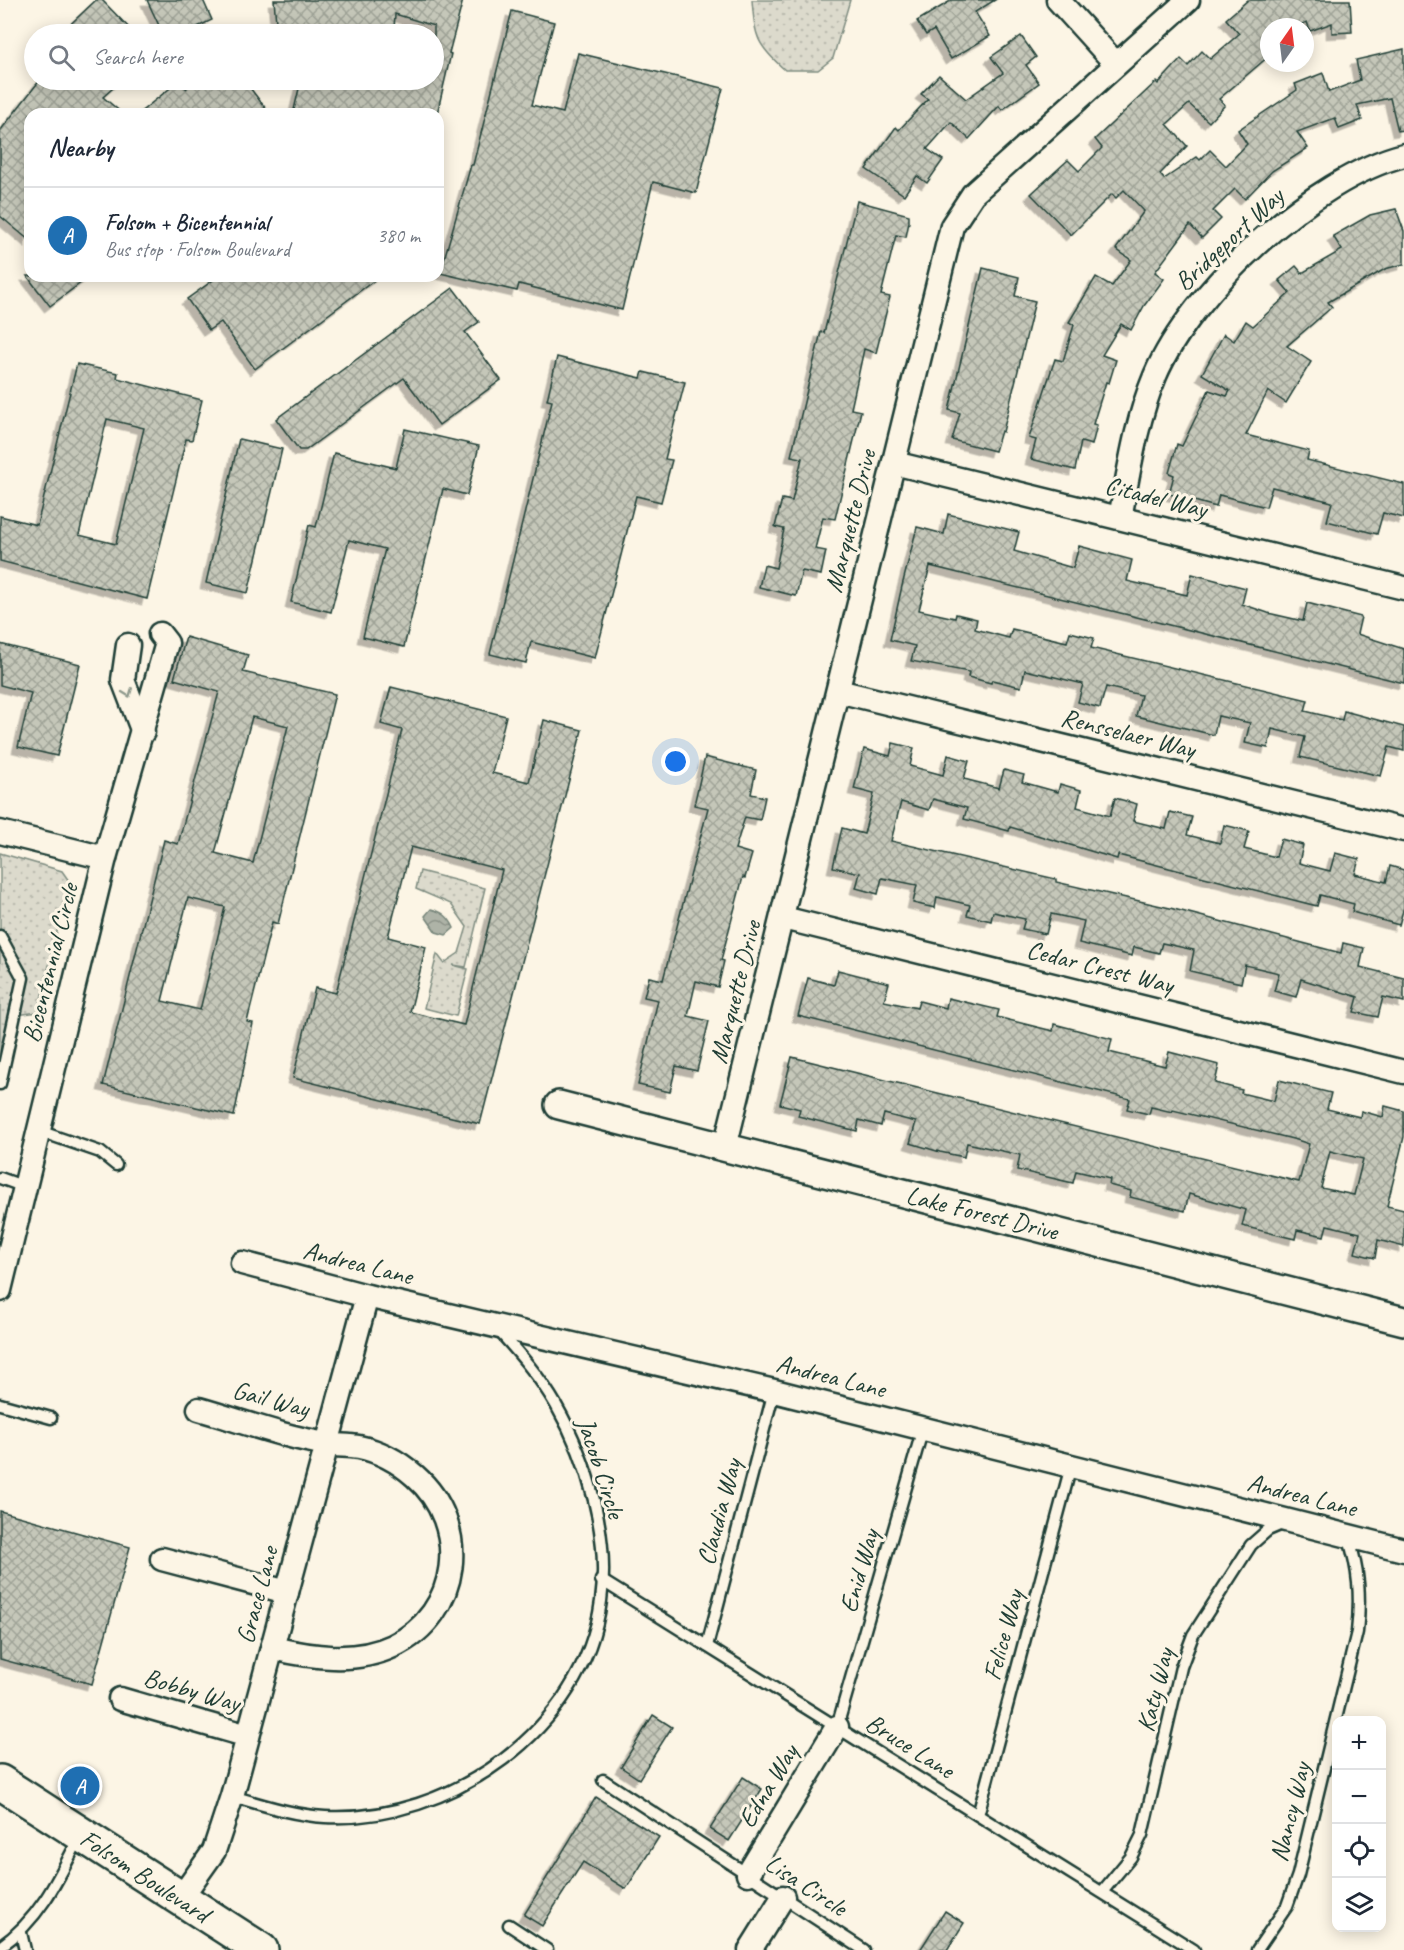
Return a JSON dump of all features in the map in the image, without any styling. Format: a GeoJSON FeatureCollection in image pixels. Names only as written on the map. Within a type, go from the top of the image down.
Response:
{"type":"FeatureCollection","features":[{"type":"Feature","properties":{"kind":"main road","name":"Folsom Boulevard"},"geometry":{"type":"LineString","coordinates":[[0,1782],[261,1950]]}},
{"type":"Feature","properties":{"kind":"street"},"geometry":{"type":"LineString","coordinates":[[1058,0],[1116,64]]}},
{"type":"Feature","properties":{"kind":"street","name":"Marquette Drive"},"geometry":{"type":"LineString","coordinates":[[725,1147],[783,918],[947,241],[962,207],[973,194],[1188,0]]}},
{"type":"Feature","properties":{"kind":"street","name":"Bridgeport Way"},"geometry":{"type":"LineString","coordinates":[[1120,518],[1130,462],[1150,388],[1169,346],[1188,317],[1210,290],[1288,218],[1325,191],[1366,169],[1404,155]]}},
{"type":"Feature","properties":{"kind":"street","name":"Citadel Way"},"geometry":{"type":"LineString","coordinates":[[894,463],[1404,588]]}},
{"type":"Feature","properties":{"kind":"street","name":"Bicentennial Circle"},"geometry":{"type":"LineString","coordinates":[[0,1290],[105,858],[167,643],[160,634]]}},
{"type":"Feature","properties":{"kind":"street"},"geometry":{"type":"LineString","coordinates":[[143,732],[123,680],[127,653],[161,667]]}},
{"type":"Feature","properties":{"kind":"street","name":"Rensselaer Way"},"geometry":{"type":"LineString","coordinates":[[838,691],[1404,830]]}},
{"type":"Feature","properties":{"kind":"street","name":"Bicentennial Circle"},"geometry":{"type":"LineString","coordinates":[[0,832],[105,858]]}},
{"type":"Feature","properties":{"kind":"street","name":"Cedar Crest Way"},"geometry":{"type":"LineString","coordinates":[[783,918],[1404,1072]]}},
{"type":"Feature","properties":{"kind":"street","name":"Lake Forest Drive"},"geometry":{"type":"LineString","coordinates":[[559,1105],[1404,1321]]}},
{"type":"Feature","properties":{"kind":"street","name":"Andrea Lane"},"geometry":{"type":"LineString","coordinates":[[242,1263],[367,1296],[774,1390],[1404,1550]]}},
{"type":"Feature","properties":{"kind":"street","name":"Grace Lane"},"geometry":{"type":"LineString","coordinates":[[180,1899],[214,1851],[232,1796],[367,1296]]}},
{"type":"Feature","properties":{"kind":"street","name":"Gail Way"},"geometry":{"type":"LineString","coordinates":[[199,1409],[327,1444],[359,1447],[389,1458],[416,1476],[436,1502],[449,1531],[453,1563],[446,1589],[433,1613],[421,1626],[392,1646],[367,1654],[335,1658],[303,1655],[272,1648]]}},
{"type":"Feature","properties":{"kind":"street"},"geometry":{"type":"LineString","coordinates":[[162,1559],[287,1592]]}},
{"type":"Feature","properties":{"kind":"street","name":"Bobby Way"},"geometry":{"type":"LineString","coordinates":[[120,1699],[248,1736]]}},
{"type":"Feature","properties":{"kind":"street","name":"Edna Way"},"geometry":{"type":"LineString","coordinates":[[748,1874],[837,1727]]}},
{"type":"Feature","properties":{"kind":"street"},"geometry":{"type":"LineString","coordinates":[[750,1950],[783,1897]]}},
{"type":"Feature","properties":{"kind":"lane"},"geometry":{"type":"LineString","coordinates":[[0,936],[23,978],[0,1084]]}},
{"type":"Feature","properties":{"kind":"lane"},"geometry":{"type":"LineString","coordinates":[[39,1131],[100,1152],[116,1165]]}},
{"type":"Feature","properties":{"kind":"lane"},"geometry":{"type":"LineString","coordinates":[[0,1178],[25,1187]]}},
{"type":"Feature","properties":{"kind":"lane","name":"Jacob Circle"},"geometry":{"type":"LineString","coordinates":[[232,1796],[278,1810],[325,1817],[373,1815],[419,1804],[464,1786],[513,1752],[539,1727],[567,1689],[596,1627],[601,1600],[602,1550],[593,1500],[578,1451],[551,1397],[528,1363],[494,1325]]}},
{"type":"Feature","properties":{"kind":"lane","name":"Claudia Way"},"geometry":{"type":"LineString","coordinates":[[707,1646],[774,1390]]}},
{"type":"Feature","properties":{"kind":"lane"},"geometry":{"type":"LineString","coordinates":[[0,1404],[51,1418]]}},
{"type":"Feature","properties":{"kind":"lane","name":"Enid Way"},"geometry":{"type":"LineString","coordinates":[[837,1727],[923,1428]]}},
{"type":"Feature","properties":{"kind":"lane","name":"Felice Way"},"geometry":{"type":"LineString","coordinates":[[978,1815],[1071,1466]]}},
{"type":"Feature","properties":{"kind":"lane","name":"Katy Way"},"geometry":{"type":"LineString","coordinates":[[1102,1892],[1131,1857],[1142,1835],[1181,1667],[1193,1635],[1251,1545],[1268,1530],[1289,1521]]}},
{"type":"Feature","properties":{"kind":"lane","name":"Nancy Way"},"geometry":{"type":"LineString","coordinates":[[1257,1950],[1287,1906],[1298,1875],[1357,1632],[1361,1600],[1358,1568],[1348,1536]]}},
{"type":"Feature","properties":{"kind":"lane","name":"Bruce Lane"},"geometry":{"type":"LineString","coordinates":[[602,1580],[1194,1950]]}},
{"type":"Feature","properties":{"kind":"lane","name":"Lisa Circle"},"geometry":{"type":"LineString","coordinates":[[603,1780],[864,1950]]}},
{"type":"Feature","properties":{"kind":"lane"},"geometry":{"type":"LineString","coordinates":[[0,1947],[21,1932],[49,1897],[81,1836]]}},
{"type":"Feature","properties":{"kind":"lane"},"geometry":{"type":"LineString","coordinates":[[509,1925],[547,1950]]}},
{"type":"Feature","properties":{"kind":"lane"},"geometry":{"type":"LineString","coordinates":[[21,1932],[25,1950]]}},
{"type":"Feature","properties":{"kind":"shaded area"},"geometry":{"type":"Polygon","coordinates":[[[752,0],[850,0],[833,58],[818,70],[785,70],[768,54],[759,40],[754,23],[752,0]]]}},
{"type":"Feature","properties":{"kind":"shaded area"},"geometry":{"type":"Polygon","coordinates":[[[0,853],[62,871],[69,881],[38,1012],[9,1016],[6,1055],[0,1053],[0,853]]]}},
{"type":"Feature","properties":{"kind":"shaded area"},"geometry":{"type":"Polygon","coordinates":[[[420,871],[485,888],[466,967],[453,965],[468,969],[456,1016],[424,1008],[437,954],[444,963],[459,953],[467,927],[451,904],[416,889],[420,871]]]}},
{"type":"Feature","properties":{"kind":"water"},"geometry":{"type":"Polygon","coordinates":[[[431,909],[448,918],[452,924],[454,928],[446,935],[436,932],[425,916],[431,909]]]}},
{"type":"Feature","properties":{"kind":"building"},"geometry":{"type":"Polygon","coordinates":[[[96,0],[102,0],[125,24],[71,24],[96,0]]]}},
{"type":"Feature","properties":{"kind":"building"},"geometry":{"type":"Polygon","coordinates":[[[147,0],[203,0],[212,20],[204,24],[158,24],[147,0]]]}},
{"type":"Feature","properties":{"kind":"building"},"geometry":{"type":"Polygon","coordinates":[[[274,0],[463,0],[449,53],[451,54],[444,84],[444,24],[428,24],[395,14],[394,24],[276,24],[274,0]]]}},
{"type":"Feature","properties":{"kind":"building"},"geometry":{"type":"Polygon","coordinates":[[[952,0],[995,0],[975,12],[990,36],[951,59],[934,30],[926,35],[917,21],[952,0]]]}},
{"type":"Feature","properties":{"kind":"building"},"geometry":{"type":"Polygon","coordinates":[[[1248,0],[1350,0],[1352,32],[1332,33],[1332,23],[1314,30],[1314,18],[1260,18],[1260,64],[1219,99],[1225,105],[1209,122],[1189,104],[1167,124],[1187,146],[1160,174],[1164,179],[1197,157],[1200,160],[1210,150],[1226,166],[1247,144],[1238,130],[1297,90],[1295,84],[1323,73],[1329,92],[1360,80],[1356,60],[1404,49],[1404,130],[1398,131],[1390,98],[1357,105],[1362,120],[1339,129],[1335,118],[1297,132],[1308,148],[1272,171],[1245,199],[1235,189],[1213,211],[1221,219],[1202,238],[1190,225],[1155,272],[1164,279],[1144,306],[1131,330],[1121,324],[1102,355],[1116,360],[1109,383],[1106,382],[1093,424],[1097,425],[1092,445],[1081,442],[1075,470],[1031,459],[1036,440],[1029,438],[1055,359],[1063,361],[1074,325],[1069,322],[1096,277],[1112,286],[1131,260],[1116,249],[1144,211],[1124,190],[1116,198],[1112,194],[1071,235],[1031,194],[1068,160],[1079,171],[1102,148],[1095,139],[1156,82],[1158,84],[1181,59],[1188,66],[1202,51],[1210,59],[1239,34],[1226,19],[1248,0]]]}},
{"type":"Feature","properties":{"kind":"building"},"geometry":{"type":"Polygon","coordinates":[[[512,11],[554,22],[532,105],[563,113],[578,53],[723,88],[696,193],[653,182],[622,310],[519,284],[517,291],[444,274],[444,259],[471,165],[473,165],[512,11]]]}},
{"type":"Feature","properties":{"kind":"building"},"geometry":{"type":"Polygon","coordinates":[[[1021,36],[1036,57],[1026,65],[1039,83],[1002,110],[999,106],[969,139],[951,122],[927,149],[943,160],[927,183],[917,176],[904,195],[866,169],[896,127],[899,130],[928,99],[921,94],[939,75],[966,99],[1003,73],[991,57],[1021,36]]]}},
{"type":"Feature","properties":{"kind":"building"},"geometry":{"type":"Polygon","coordinates":[[[32,90],[111,90],[103,97],[116,108],[24,108],[24,236],[0,216],[0,131],[32,90]]]}},
{"type":"Feature","properties":{"kind":"building"},"geometry":{"type":"Polygon","coordinates":[[[168,90],[252,90],[265,108],[145,108],[168,90]]]}},
{"type":"Feature","properties":{"kind":"building"},"geometry":{"type":"Polygon","coordinates":[[[299,90],[443,90],[438,108],[294,108],[299,90]]]}},
{"type":"Feature","properties":{"kind":"building"},"geometry":{"type":"Polygon","coordinates":[[[857,201],[909,215],[909,222],[906,237],[896,235],[881,295],[890,297],[876,353],[864,349],[851,409],[861,411],[835,519],[823,517],[815,549],[826,551],[821,575],[802,571],[796,596],[759,587],[764,565],[776,568],[784,529],[775,527],[782,499],[792,501],[802,458],[791,456],[821,332],[824,333],[857,201]]]}},
{"type":"Feature","properties":{"kind":"building"},"geometry":{"type":"Polygon","coordinates":[[[1396,209],[1404,231],[1404,264],[1385,269],[1328,302],[1332,307],[1287,346],[1311,362],[1286,403],[1268,391],[1246,435],[1309,451],[1307,460],[1404,484],[1404,518],[1383,513],[1377,534],[1327,521],[1332,502],[1272,487],[1266,507],[1219,495],[1216,507],[1169,494],[1174,475],[1169,473],[1177,444],[1182,446],[1209,390],[1227,396],[1230,391],[1202,374],[1224,334],[1234,341],[1246,321],[1253,326],[1290,293],[1279,280],[1296,266],[1302,273],[1342,250],[1333,236],[1370,215],[1396,209]]]}},
{"type":"Feature","properties":{"kind":"building"},"geometry":{"type":"Polygon","coordinates":[[[983,268],[1019,277],[1015,296],[1035,301],[1003,432],[1001,431],[995,451],[952,440],[960,413],[949,410],[983,268]]]}},
{"type":"Feature","properties":{"kind":"building"},"geometry":{"type":"Polygon","coordinates":[[[32,282],[82,282],[50,306],[32,282]]]}},
{"type":"Feature","properties":{"kind":"building"},"geometry":{"type":"Polygon","coordinates":[[[211,282],[372,282],[255,369],[221,322],[209,330],[187,299],[211,282]]]}},
{"type":"Feature","properties":{"kind":"building"},"geometry":{"type":"Polygon","coordinates":[[[453,288],[479,322],[465,332],[501,380],[439,425],[404,378],[306,450],[299,450],[276,419],[453,288]]]}},
{"type":"Feature","properties":{"kind":"building"},"geometry":{"type":"Polygon","coordinates":[[[557,357],[641,378],[643,372],[685,382],[665,459],[672,460],[661,502],[636,496],[595,658],[531,642],[526,663],[490,654],[552,401],[547,400],[557,357]]]}},
{"type":"Feature","properties":{"kind":"building"},"geometry":{"type":"Polygon","coordinates":[[[77,364],[118,373],[117,378],[202,400],[192,440],[186,439],[147,599],[0,561],[0,516],[37,525],[77,364]],[[107,419],[79,535],[116,544],[144,428],[107,419]]]}},
{"type":"Feature","properties":{"kind":"building"},"geometry":{"type":"Polygon","coordinates":[[[405,429],[479,446],[467,495],[443,489],[404,647],[363,637],[385,549],[349,540],[331,612],[291,602],[309,525],[316,527],[334,453],[396,468],[405,429]]]}},
{"type":"Feature","properties":{"kind":"building"},"geometry":{"type":"Polygon","coordinates":[[[239,439],[282,449],[248,593],[206,583],[239,439]]]}},
{"type":"Feature","properties":{"kind":"building"},"geometry":{"type":"Polygon","coordinates":[[[948,514],[1019,532],[1014,551],[1073,568],[1079,546],[1132,560],[1127,581],[1187,595],[1192,574],[1246,588],[1242,604],[1268,613],[1303,621],[1307,603],[1361,617],[1357,634],[1404,649],[1404,683],[930,566],[919,610],[955,618],[956,614],[977,619],[975,629],[1009,638],[1012,629],[1067,642],[1070,632],[1094,638],[1091,648],[1308,700],[1305,711],[1342,720],[1344,711],[1404,727],[1404,751],[1389,747],[1381,776],[1300,757],[1305,737],[1272,729],[1268,748],[1245,743],[1250,723],[1218,716],[1214,735],[1136,716],[1141,695],[1106,687],[1100,708],[1078,702],[1083,684],[1055,677],[1025,670],[1021,687],[992,680],[991,683],[968,677],[969,672],[911,661],[915,646],[890,640],[902,586],[917,527],[944,534],[948,514]]]}},
{"type":"Feature","properties":{"kind":"building"},"geometry":{"type":"Polygon","coordinates":[[[186,637],[248,655],[243,672],[335,694],[278,924],[272,922],[247,1022],[253,1023],[234,1116],[103,1085],[164,840],[178,844],[219,692],[174,679],[186,637]],[[252,717],[215,853],[253,863],[288,726],[252,717]],[[188,898],[162,1001],[200,1010],[225,907],[188,898]]]}},
{"type":"Feature","properties":{"kind":"building"},"geometry":{"type":"Polygon","coordinates":[[[0,644],[80,664],[57,756],[18,747],[31,693],[0,685],[0,644]]]}},
{"type":"Feature","properties":{"kind":"building"},"geometry":{"type":"Polygon","coordinates":[[[391,687],[506,716],[492,773],[529,782],[544,720],[582,730],[480,1124],[293,1078],[315,988],[336,993],[402,730],[381,724],[391,687]],[[411,847],[388,937],[426,947],[410,1012],[464,1025],[502,870],[411,847]]]}},
{"type":"Feature","properties":{"kind":"building"},"geometry":{"type":"Polygon","coordinates":[[[893,743],[914,748],[910,766],[943,775],[948,755],[969,761],[964,779],[999,788],[1004,770],[1024,775],[1022,782],[1058,792],[1060,784],[1081,790],[1077,807],[1110,816],[1115,798],[1137,804],[1133,821],[1166,829],[1170,812],[1192,817],[1187,835],[1220,843],[1224,825],[1249,831],[1244,849],[1276,857],[1281,839],[1303,845],[1299,863],[1330,871],[1335,853],[1359,859],[1355,874],[1386,882],[1390,866],[1404,870],[1404,907],[1399,925],[1352,912],[1354,904],[1320,895],[1317,906],[1118,855],[1117,859],[1010,827],[1009,831],[964,819],[967,808],[933,799],[929,810],[901,802],[891,841],[1056,879],[1056,882],[1170,908],[1341,953],[1343,943],[1364,948],[1360,967],[1404,978],[1404,1002],[1383,997],[1378,1017],[1354,1012],[1358,997],[1301,979],[1296,997],[1274,991],[1279,973],[1245,965],[1241,983],[1190,971],[1194,950],[1162,943],[1159,953],[1134,947],[1132,956],[1079,943],[1084,921],[1051,914],[1046,934],[1022,929],[1025,919],[993,912],[991,921],[967,915],[970,905],[937,897],[935,908],[913,903],[917,885],[882,878],[878,894],[856,888],[860,873],[833,867],[842,828],[864,834],[874,794],[854,789],[864,749],[890,756],[893,743]]]}},
{"type":"Feature","properties":{"kind":"building"},"geometry":{"type":"Polygon","coordinates":[[[705,757],[756,770],[751,794],[765,797],[760,820],[745,817],[735,849],[752,854],[745,878],[743,877],[721,960],[724,961],[718,987],[696,981],[688,1016],[709,1021],[697,1071],[676,1066],[670,1092],[638,1085],[658,1000],[644,997],[649,977],[663,980],[708,808],[694,805],[705,757]]]}},
{"type":"Feature","properties":{"kind":"building"},"geometry":{"type":"Polygon","coordinates":[[[838,970],[889,983],[884,1001],[917,1008],[919,1001],[946,1008],[948,998],[999,1010],[997,1017],[1053,1031],[1054,1024],[1112,1039],[1109,1052],[1165,1066],[1169,1052],[1219,1065],[1215,1083],[1242,1090],[1241,1093],[1274,1101],[1279,1080],[1331,1093],[1327,1109],[1360,1117],[1361,1111],[1383,1117],[1385,1106],[1404,1111],[1404,1137],[1387,1206],[1404,1210],[1404,1247],[1378,1240],[1375,1258],[1355,1253],[1360,1233],[1327,1225],[1324,1236],[1297,1230],[1295,1239],[1242,1226],[1246,1210],[1189,1194],[1185,1211],[1130,1197],[1131,1191],[1109,1185],[1110,1179],[1076,1171],[1073,1183],[1017,1170],[1020,1155],[967,1143],[964,1157],[940,1152],[910,1143],[916,1122],[884,1114],[881,1126],[859,1120],[857,1131],[798,1116],[800,1109],[780,1104],[792,1057],[1299,1182],[1309,1144],[1297,1140],[1173,1110],[1172,1112],[1151,1107],[1149,1114],[1127,1109],[1130,1099],[798,1016],[808,978],[834,985],[838,970]],[[1330,1151],[1321,1188],[1354,1195],[1363,1159],[1330,1151]]]}},
{"type":"Feature","properties":{"kind":"building"},"geometry":{"type":"Polygon","coordinates":[[[0,1511],[130,1547],[92,1684],[0,1659],[0,1511]]]}},
{"type":"Feature","properties":{"kind":"building"},"geometry":{"type":"Polygon","coordinates":[[[653,1715],[672,1727],[639,1779],[621,1767],[653,1715]]]}},
{"type":"Feature","properties":{"kind":"building"},"geometry":{"type":"Polygon","coordinates":[[[743,1777],[762,1789],[729,1841],[710,1829],[743,1777]]]}},
{"type":"Feature","properties":{"kind":"building"},"geometry":{"type":"Polygon","coordinates":[[[596,1797],[659,1837],[626,1889],[583,1862],[542,1926],[524,1915],[596,1797]]]}},
{"type":"Feature","properties":{"kind":"building"},"geometry":{"type":"Polygon","coordinates":[[[945,1911],[964,1923],[947,1950],[920,1950],[945,1911]]]}},
{"type":"Feature","properties":{"kind":"place","name":"Folsom + Bicentennial"},"geometry":{"type":"Point","coordinates":[80,1786]}}]}
